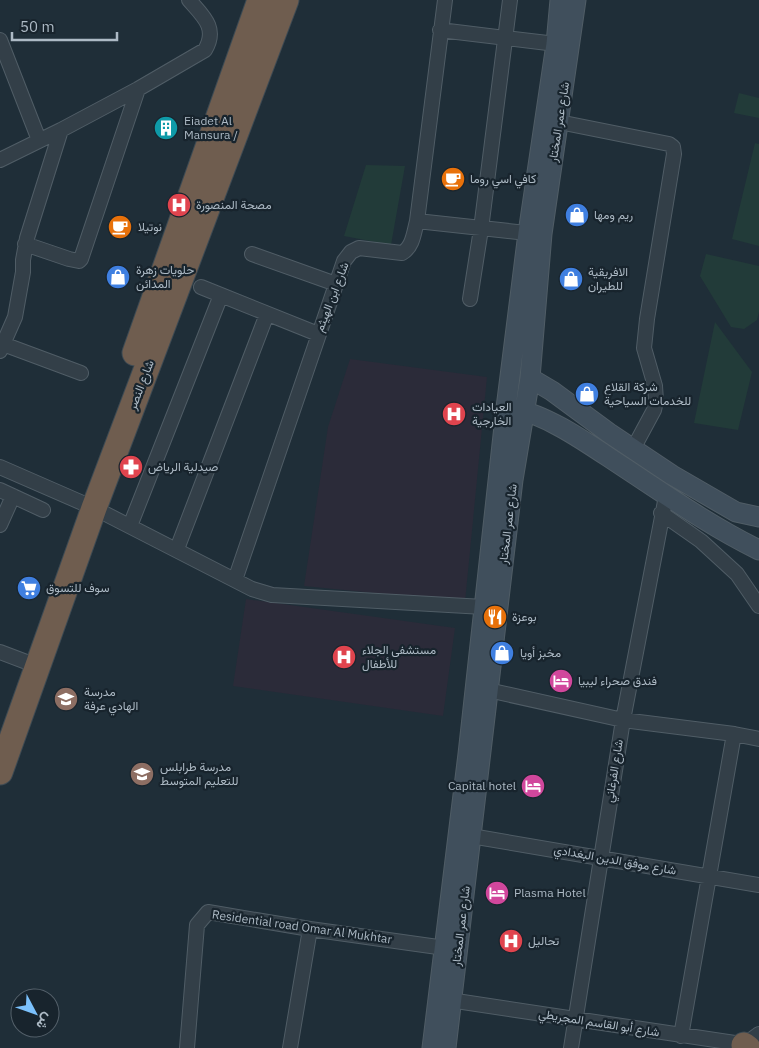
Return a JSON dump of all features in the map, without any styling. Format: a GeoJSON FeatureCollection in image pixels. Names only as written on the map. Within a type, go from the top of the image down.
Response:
{"type":"FeatureCollection","features":[{"type":"Feature","properties":{"kind":"highway","name":"شارع النصر"},"geometry":{"type":"LineString","coordinates":[[1,763],[32,664],[88,506],[260,0]]}},
{"type":"Feature","properties":{"kind":"highway","name":"شارع النصر"},"geometry":{"type":"LineString","coordinates":[[88,506],[286,0]]}},
{"type":"Feature","properties":{"kind":"highway","name":"شارع النصر"},"geometry":{"type":"LineString","coordinates":[[0,736],[32,664]]}},
{"type":"Feature","properties":{"kind":"main road","name":"شارع عمر المختار"},"geometry":{"type":"LineString","coordinates":[[446,1048],[445,948],[484,608],[501,525],[513,480],[530,378],[535,234],[560,0]]}},
{"type":"Feature","properties":{"kind":"main road","name":"شارع عمر المختار"},"geometry":{"type":"LineString","coordinates":[[432,1048],[445,999],[471,836],[488,690],[501,525],[506,408],[535,234],[559,122],[576,0]]}},
{"type":"Feature","properties":{"kind":"main road"},"geometry":{"type":"LineString","coordinates":[[530,378],[552,391],[632,449],[672,475],[736,512],[759,517]]}},
{"type":"Feature","properties":{"kind":"main road"},"geometry":{"type":"LineString","coordinates":[[506,408],[525,411],[558,427],[594,448],[664,504],[697,516],[759,550]]}},
{"type":"Feature","properties":{"kind":"street"},"geometry":{"type":"LineString","coordinates":[[0,160],[138,90],[205,50],[210,42],[207,20],[189,0]]}},
{"type":"Feature","properties":{"kind":"street","name":"شارع ابن الهيثم"},"geometry":{"type":"LineString","coordinates":[[235,580],[344,262],[351,252],[360,248],[402,253],[411,244],[416,221],[445,0]]}},
{"type":"Feature","properties":{"kind":"street"},"geometry":{"type":"LineString","coordinates":[[470,299],[510,0]]}},
{"type":"Feature","properties":{"kind":"street"},"geometry":{"type":"LineString","coordinates":[[440,30],[556,44]]}},
{"type":"Feature","properties":{"kind":"street"},"geometry":{"type":"LineString","coordinates":[[0,40],[4,63],[40,140]]}},
{"type":"Feature","properties":{"kind":"street"},"geometry":{"type":"LineString","coordinates":[[25,244],[69,259],[79,261],[81,259],[138,90]]}},
{"type":"Feature","properties":{"kind":"street"},"geometry":{"type":"LineString","coordinates":[[559,122],[669,144],[673,148],[674,154],[644,348],[655,386],[656,401],[654,410],[632,449]]}},
{"type":"Feature","properties":{"kind":"street"},"geometry":{"type":"LineString","coordinates":[[61,130],[25,244],[18,302],[11,328],[2,348],[81,373]]}},
{"type":"Feature","properties":{"kind":"street"},"geometry":{"type":"LineString","coordinates":[[416,221],[535,234]]}},
{"type":"Feature","properties":{"kind":"street"},"geometry":{"type":"LineString","coordinates":[[252,254],[336,284]]}},
{"type":"Feature","properties":{"kind":"street"},"geometry":{"type":"LineString","coordinates":[[201,287],[318,334]]}},
{"type":"Feature","properties":{"kind":"street"},"geometry":{"type":"LineString","coordinates":[[130,526],[221,295]]}},
{"type":"Feature","properties":{"kind":"street"},"geometry":{"type":"LineString","coordinates":[[177,549],[267,314]]}},
{"type":"Feature","properties":{"kind":"street"},"geometry":{"type":"LineString","coordinates":[[0,467],[88,506],[177,549],[252,589],[272,596],[484,608]]}},
{"type":"Feature","properties":{"kind":"street"},"geometry":{"type":"LineString","coordinates":[[0,525],[7,493],[43,510]]}},
{"type":"Feature","properties":{"kind":"street"},"geometry":{"type":"LineString","coordinates":[[664,504],[737,574],[759,606]]}},
{"type":"Feature","properties":{"kind":"street","name":"شارع الفرغاني"},"geometry":{"type":"LineString","coordinates":[[571,1048],[623,720],[664,504]]}},
{"type":"Feature","properties":{"kind":"street"},"geometry":{"type":"LineString","coordinates":[[0,652],[32,664]]}},
{"type":"Feature","properties":{"kind":"street"},"geometry":{"type":"LineString","coordinates":[[488,690],[623,720],[759,739]]}},
{"type":"Feature","properties":{"kind":"street"},"geometry":{"type":"LineString","coordinates":[[681,1036],[734,734]]}},
{"type":"Feature","properties":{"kind":"street","name":"شارع موفق الدين البغدادي"},"geometry":{"type":"LineString","coordinates":[[471,836],[759,885]]}},
{"type":"Feature","properties":{"kind":"street","name":"Residential road Omar Al Mukhtar"},"geometry":{"type":"LineString","coordinates":[[187,1048],[197,925],[208,912],[445,948]]}},
{"type":"Feature","properties":{"kind":"street"},"geometry":{"type":"LineString","coordinates":[[290,1048],[310,929]]}},
{"type":"Feature","properties":{"kind":"street","name":"شارع أبو القاسم المجريطي"},"geometry":{"type":"LineString","coordinates":[[445,999],[681,1036],[751,1044]]}},
{"type":"Feature","properties":{"kind":"shaded area"},"geometry":{"type":"Polygon","coordinates":[[[350,359],[487,377],[465,602],[304,586],[328,427],[350,359]]]}},
{"type":"Feature","properties":{"kind":"shaded area","name":"مستشفى الجلاء للأطفال"},"geometry":{"type":"Polygon","coordinates":[[[246,599],[455,628],[443,716],[233,686],[246,599]]]}},
{"type":"Feature","properties":{"kind":"green space"},"geometry":{"type":"Polygon","coordinates":[[[739,93],[759,98],[759,118],[734,113],[739,93]]]}},
{"type":"Feature","properties":{"kind":"green space"},"geometry":{"type":"Polygon","coordinates":[[[755,143],[759,144],[759,246],[732,239],[755,143]]]}},
{"type":"Feature","properties":{"kind":"green space"},"geometry":{"type":"Polygon","coordinates":[[[366,165],[405,166],[391,245],[344,236],[366,165]]]}},
{"type":"Feature","properties":{"kind":"green space"},"geometry":{"type":"Polygon","coordinates":[[[706,254],[759,266],[759,312],[757,320],[744,329],[731,327],[700,276],[706,254]]]}},
{"type":"Feature","properties":{"kind":"green space"},"geometry":{"type":"Polygon","coordinates":[[[715,322],[752,372],[738,430],[694,423],[715,322]]]}},
{"type":"Feature","properties":{"kind":"place","name":"Eiadet Al Mansura /"},"geometry":{"type":"Point","coordinates":[166,128]}},
{"type":"Feature","properties":{"kind":"place","name":"كافي اسي روما"},"geometry":{"type":"Point","coordinates":[453,179]}},
{"type":"Feature","properties":{"kind":"place","name":"مصحة المنصورة"},"geometry":{"type":"Point","coordinates":[179,205]}},
{"type":"Feature","properties":{"kind":"place","name":"ريم ومها"},"geometry":{"type":"Point","coordinates":[577,215]}},
{"type":"Feature","properties":{"kind":"place","name":"نوتيلا"},"geometry":{"type":"Point","coordinates":[120,227]}},
{"type":"Feature","properties":{"kind":"place","name":"حلويات زهرة المدائن"},"geometry":{"type":"Point","coordinates":[118,277]}},
{"type":"Feature","properties":{"kind":"place","name":"الافريقية للطيران"},"geometry":{"type":"Point","coordinates":[571,279]}},
{"type":"Feature","properties":{"kind":"place","name":"شركة القلاع للخدمات السياحية"},"geometry":{"type":"Point","coordinates":[587,394]}},
{"type":"Feature","properties":{"kind":"place","name":"العيادات الخارجية"},"geometry":{"type":"Point","coordinates":[454,414]}},
{"type":"Feature","properties":{"kind":"place","name":"صيدلية الرياض"},"geometry":{"type":"Point","coordinates":[131,467]}},
{"type":"Feature","properties":{"kind":"place","name":"سوف للتسوق"},"geometry":{"type":"Point","coordinates":[29,588]}},
{"type":"Feature","properties":{"kind":"place","name":"بوعزة"},"geometry":{"type":"Point","coordinates":[495,617]}},
{"type":"Feature","properties":{"kind":"place","name":"مخبز أويا"},"geometry":{"type":"Point","coordinates":[502,653]}},
{"type":"Feature","properties":{"kind":"place","name":"مستشفى الجلاء للأطفال"},"geometry":{"type":"Point","coordinates":[344,657]}},
{"type":"Feature","properties":{"kind":"place","name":"فندق صحراء ليبيا"},"geometry":{"type":"Point","coordinates":[561,681]}},
{"type":"Feature","properties":{"kind":"place","name":"مدرسة الهادي عرفة"},"geometry":{"type":"Point","coordinates":[66,699]}},
{"type":"Feature","properties":{"kind":"place","name":"مدرسة طرابلس للتعليم المتوسط"},"geometry":{"type":"Point","coordinates":[142,774]}},
{"type":"Feature","properties":{"kind":"place","name":"Capital hotel"},"geometry":{"type":"Point","coordinates":[533,786]}},
{"type":"Feature","properties":{"kind":"place","name":"Plasma Hotel"},"geometry":{"type":"Point","coordinates":[497,893]}},
{"type":"Feature","properties":{"kind":"place","name":"تحاليل"},"geometry":{"type":"Point","coordinates":[511,941]}}]}
